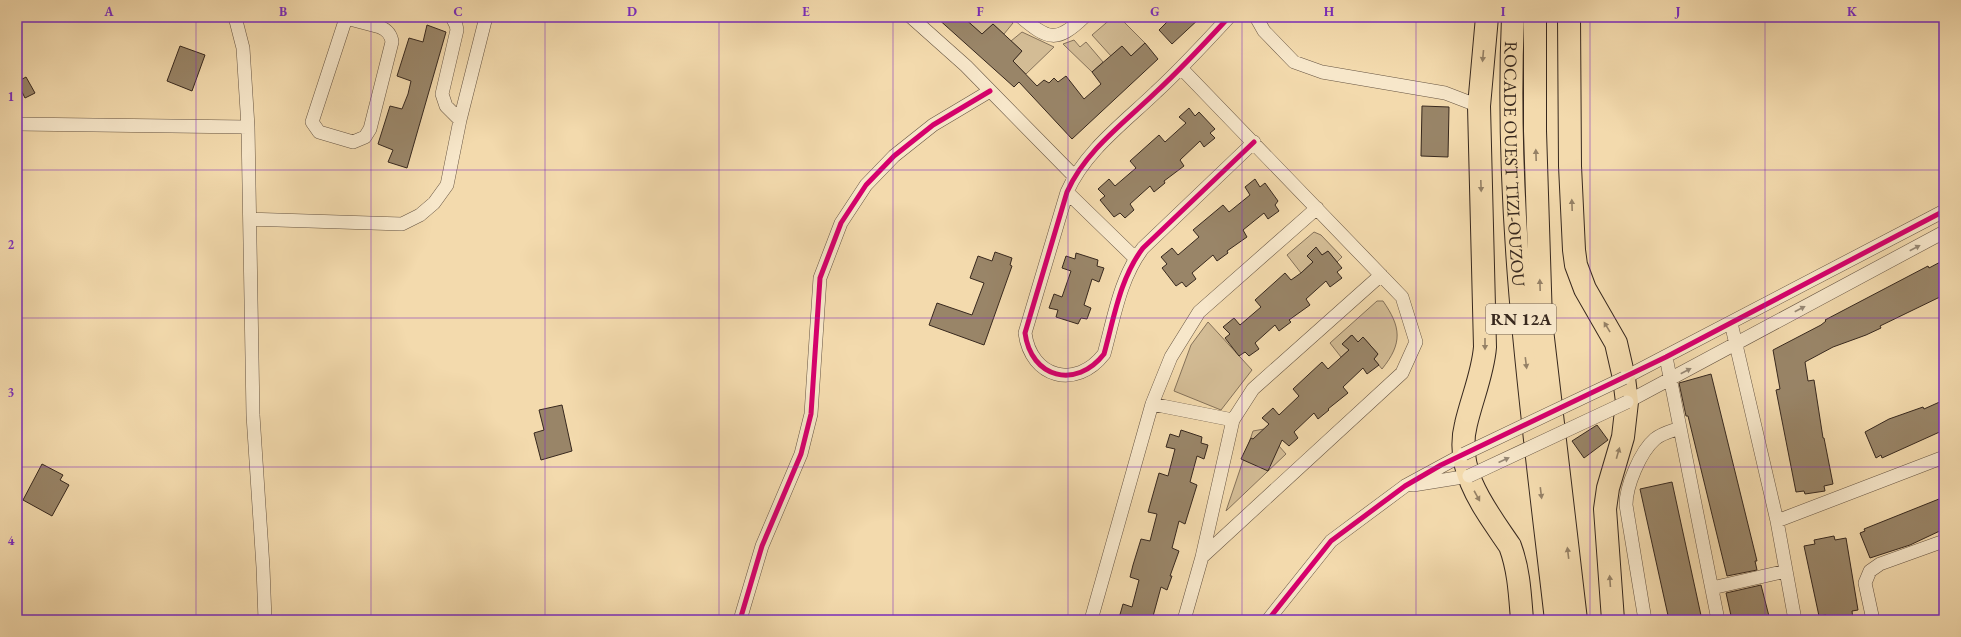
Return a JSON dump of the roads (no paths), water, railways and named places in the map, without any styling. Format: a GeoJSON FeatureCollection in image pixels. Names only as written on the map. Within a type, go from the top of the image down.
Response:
{"type":"FeatureCollection","features":[{"type":"Feature","properties":{"kind":"highway"},"geometry":{"type":"LineString","coordinates":[[1486,17],[1479,106],[1486,346],[1482,366],[1465,425],[1464,454],[1469,476],[1478,500],[1510,546],[1517,572],[1522,620]]}},
{"type":"Feature","properties":{"kind":"highway","name":"ROCADE OUEST TIZI-OUZOU"},"geometry":{"type":"LineString","coordinates":[[1513,17],[1511,124],[1521,322],[1556,620]]}},
{"type":"Feature","properties":{"kind":"highway","name":"ROCADE OUEST TIZI-OUZOU"},"geometry":{"type":"LineString","coordinates":[[1535,17],[1535,131],[1541,321],[1576,620]]}},
{"type":"Feature","properties":{"kind":"highway"},"geometry":{"type":"LineString","coordinates":[[1569,17],[1570,166],[1576,264],[1585,289],[1616,343],[1624,378],[1627,402],[1623,437],[1608,488],[1605,509],[1613,620]]}},
{"type":"Feature","properties":{"kind":"street"},"geometry":{"type":"LineString","coordinates":[[235,17],[243,48],[248,127],[253,415],[265,620]]}},
{"type":"Feature","properties":{"kind":"street"},"geometry":{"type":"LineString","coordinates":[[344,17],[384,29],[388,32],[392,42],[370,129],[365,137],[353,142],[319,132],[312,122],[344,17]]}},
{"type":"Feature","properties":{"kind":"street"},"geometry":{"type":"LineString","coordinates":[[452,17],[457,30],[442,94],[446,106],[460,120]]}},
{"type":"Feature","properties":{"kind":"street"},"geometry":{"type":"LineString","coordinates":[[250,219],[402,224],[420,215],[434,203],[447,185],[460,120],[486,17]]}},
{"type":"Feature","properties":{"kind":"street"},"geometry":{"type":"LineString","coordinates":[[911,17],[966,66],[1074,176]]}},
{"type":"Feature","properties":{"kind":"street"},"geometry":{"type":"LineString","coordinates":[[1021,17],[1041,33],[1054,36],[1068,32],[1084,17]]}},
{"type":"Feature","properties":{"kind":"street"},"geometry":{"type":"LineString","coordinates":[[1229,17],[1181,68],[1088,157],[1074,176],[1067,192],[1025,333],[1026,345],[1031,356],[1040,366],[1050,372],[1062,375],[1074,375],[1086,371],[1096,364],[1104,354],[1125,279],[1135,258],[1143,248],[1254,142]]}},
{"type":"Feature","properties":{"kind":"street"},"geometry":{"type":"LineString","coordinates":[[1256,17],[1264,31],[1294,62],[1322,72],[1445,93],[1479,106]]}},
{"type":"Feature","properties":{"kind":"street"},"geometry":{"type":"LineString","coordinates":[[1181,68],[1402,297],[1416,342],[1402,373],[1202,557]]}},
{"type":"Feature","properties":{"kind":"street"},"geometry":{"type":"LineString","coordinates":[[740,620],[762,546],[801,454],[811,414],[820,278],[841,223],[866,185],[894,156],[934,125],[990,91]]}},
{"type":"Feature","properties":{"kind":"street"},"geometry":{"type":"LineString","coordinates":[[17,124],[248,127]]}},
{"type":"Feature","properties":{"kind":"street"},"geometry":{"type":"LineString","coordinates":[[1067,192],[1135,258]]}},
{"type":"Feature","properties":{"kind":"street"},"geometry":{"type":"LineString","coordinates":[[1091,620],[1152,404],[1170,357],[1199,312],[1317,208]]}},
{"type":"Feature","properties":{"kind":"street"},"geometry":{"type":"LineString","coordinates":[[1268,620],[1331,542],[1405,486],[1464,454],[1666,357],[1944,211]]}},
{"type":"Feature","properties":{"kind":"street"},"geometry":{"type":"LineString","coordinates":[[1405,486],[1469,476],[1627,402],[1944,232]]}},
{"type":"Feature","properties":{"kind":"street"},"geometry":{"type":"LineString","coordinates":[[1184,620],[1202,557],[1233,420],[1254,388],[1381,275]]}},
{"type":"Feature","properties":{"kind":"street"},"geometry":{"type":"LineString","coordinates":[[1731,323],[1777,521],[1795,620]]}},
{"type":"Feature","properties":{"kind":"street"},"geometry":{"type":"LineString","coordinates":[[1666,357],[1718,620]]}},
{"type":"Feature","properties":{"kind":"street"},"geometry":{"type":"LineString","coordinates":[[1152,404],[1233,420]]}},
{"type":"Feature","properties":{"kind":"street"},"geometry":{"type":"LineString","coordinates":[[1645,620],[1626,505],[1627,488],[1651,443],[1663,434],[1680,428]]}},
{"type":"Feature","properties":{"kind":"street"},"geometry":{"type":"LineString","coordinates":[[1777,521],[1944,457]]}},
{"type":"Feature","properties":{"kind":"street"},"geometry":{"type":"LineString","coordinates":[[1873,620],[1865,584],[1870,571],[1880,564],[1944,541]]}},
{"type":"Feature","properties":{"kind":"street"},"geometry":{"type":"LineString","coordinates":[[1712,588],[1786,571]]}}]}
